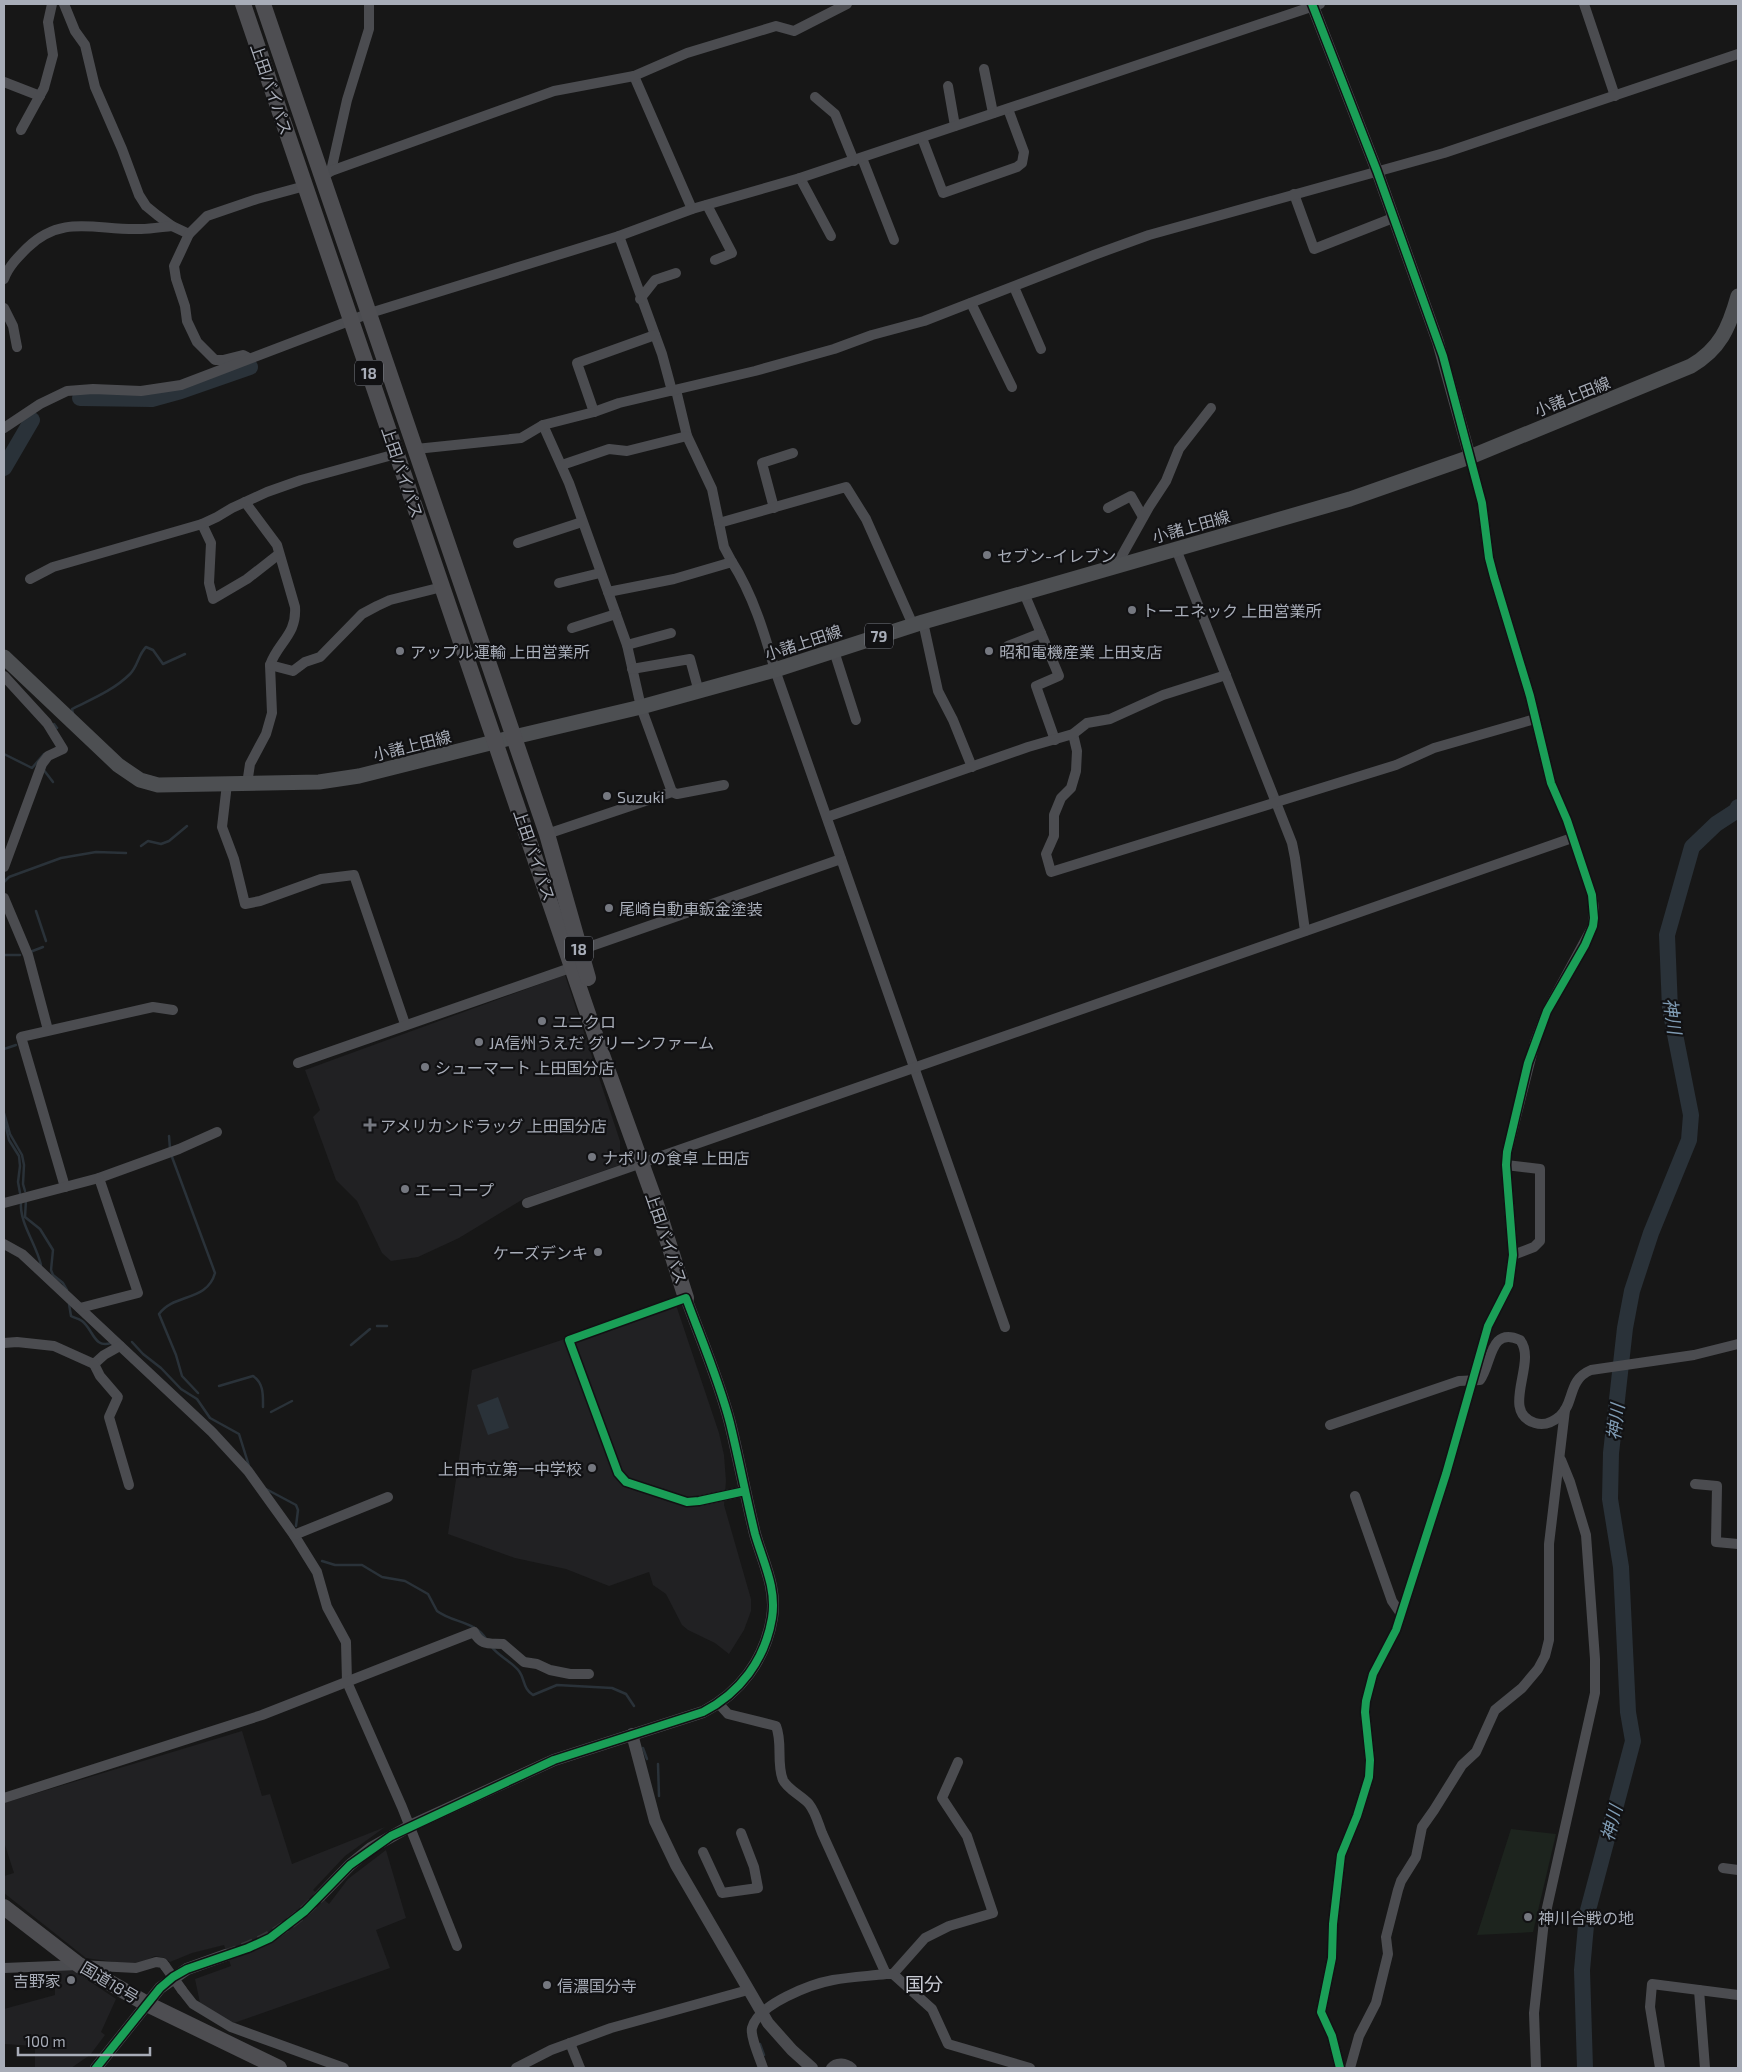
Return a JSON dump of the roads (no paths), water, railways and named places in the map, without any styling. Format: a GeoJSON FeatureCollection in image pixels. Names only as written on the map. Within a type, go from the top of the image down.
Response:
{"type":"FeatureCollection","features":[{"type":"Feature","properties":{"kind":"highway","name":"上田バイパス"},"geometry":{"type":"LineString","coordinates":[[243,4],[495,742],[573,967],[644,1162]]}},
{"type":"Feature","properties":{"kind":"highway","name":"上田バイパス"},"geometry":{"type":"LineString","coordinates":[[263,4],[327,174],[370,313],[547,834],[612,1060],[686,1298]]}},
{"type":"Feature","properties":{"kind":"highway","name":"国道18号"},"geometry":{"type":"LineString","coordinates":[[4,1907],[79,1964],[147,2004],[259,2064],[278,2068]]}},
{"type":"Feature","properties":{"kind":"main road","name":"小諸上田線"},"geometry":{"type":"LineString","coordinates":[[4,657],[118,765],[145,782],[158,785],[247,784],[303,783],[345,779],[699,692],[775,670],[918,624],[1350,499],[1470,458],[1691,366],[1705,358],[1724,335],[1738,296]]}},
{"type":"Feature","properties":{"kind":"street"},"geometry":{"type":"LineString","coordinates":[[22,130],[44,88],[53,55],[48,22],[52,4]]}},
{"type":"Feature","properties":{"kind":"street"},"geometry":{"type":"LineString","coordinates":[[64,4],[74,31],[85,45],[95,86],[139,195],[146,206],[172,226],[188,234]]}},
{"type":"Feature","properties":{"kind":"street"},"geometry":{"type":"LineString","coordinates":[[327,174],[369,29],[369,4]]}},
{"type":"Feature","properties":{"kind":"street"},"geometry":{"type":"LineString","coordinates":[[327,174],[554,91],[634,76],[687,53],[776,26],[794,31],[847,4]]}},
{"type":"Feature","properties":{"kind":"street"},"geometry":{"type":"LineString","coordinates":[[1584,4],[1615,96]]}},
{"type":"Feature","properties":{"kind":"street"},"geometry":{"type":"LineString","coordinates":[[4,428],[11,426],[40,404],[67,391],[169,388],[196,380],[370,313],[619,236],[707,204],[858,160],[1315,5],[1438,342],[1482,502],[1489,558],[1552,783],[1592,894],[1594,908],[1593,926],[1547,1011],[1535,1042],[1507,1152],[1506,1165],[1513,1255],[1509,1285],[1488,1326],[1446,1474],[1401,1614],[1390,1644],[1373,1674],[1365,1712],[1370,1760],[1369,1777],[1357,1816],[1341,1855],[1332,1958],[1321,2012],[1332,2036],[1340,2068]]}},
{"type":"Feature","properties":{"kind":"street"},"geometry":{"type":"LineString","coordinates":[[416,449],[521,438],[543,425],[594,412],[619,403],[806,358],[872,335],[924,321],[1149,235],[1444,153],[1738,54]]}},
{"type":"Feature","properties":{"kind":"street"},"geometry":{"type":"LineString","coordinates":[[984,68],[993,114]]}},
{"type":"Feature","properties":{"kind":"street"},"geometry":{"type":"LineString","coordinates":[[634,76],[692,209]]}},
{"type":"Feature","properties":{"kind":"street"},"geometry":{"type":"LineString","coordinates":[[4,82],[40,96]]}},
{"type":"Feature","properties":{"kind":"street"},"geometry":{"type":"LineString","coordinates":[[948,86],[955,126]]}},
{"type":"Feature","properties":{"kind":"street"},"geometry":{"type":"LineString","coordinates":[[815,97],[835,114],[894,240]]}},
{"type":"Feature","properties":{"kind":"street"},"geometry":{"type":"LineString","coordinates":[[922,138],[943,192],[989,177],[1017,167],[1022,163],[1024,152],[1008,109]]}},
{"type":"Feature","properties":{"kind":"street"},"geometry":{"type":"LineString","coordinates":[[800,178],[831,236]]}},
{"type":"Feature","properties":{"kind":"street"},"geometry":{"type":"LineString","coordinates":[[251,359],[243,355],[215,360],[208,355],[192,334],[174,266],[188,234],[207,216],[257,199],[305,186]]}},
{"type":"Feature","properties":{"kind":"street"},"geometry":{"type":"LineString","coordinates":[[1294,194],[1314,249],[1393,218]]}},
{"type":"Feature","properties":{"kind":"street"},"geometry":{"type":"LineString","coordinates":[[707,204],[732,253],[715,260]]}},
{"type":"Feature","properties":{"kind":"street"},"geometry":{"type":"LineString","coordinates":[[4,279],[18,258],[34,241],[56,228],[77,226],[142,229],[172,226]]}},
{"type":"Feature","properties":{"kind":"street"},"geometry":{"type":"LineString","coordinates":[[619,236],[674,390],[687,436],[712,489],[724,547],[743,579],[757,612],[775,670],[913,1068],[1005,1327]]}},
{"type":"Feature","properties":{"kind":"street"},"geometry":{"type":"LineString","coordinates":[[640,299],[655,280],[676,273]]}},
{"type":"Feature","properties":{"kind":"street"},"geometry":{"type":"LineString","coordinates":[[1014,287],[1041,349]]}},
{"type":"Feature","properties":{"kind":"street"},"geometry":{"type":"LineString","coordinates":[[971,303],[1012,387]]}},
{"type":"Feature","properties":{"kind":"street"},"geometry":{"type":"LineString","coordinates":[[4,308],[13,326],[17,347]]}},
{"type":"Feature","properties":{"kind":"street"},"geometry":{"type":"LineString","coordinates":[[594,412],[577,364],[655,335]]}},
{"type":"Feature","properties":{"kind":"street"},"geometry":{"type":"LineString","coordinates":[[1116,566],[1143,517],[1166,482],[1179,449],[1211,408]]}},
{"type":"Feature","properties":{"kind":"street"},"geometry":{"type":"LineString","coordinates":[[543,425],[562,465],[627,645],[641,707],[672,792]]}},
{"type":"Feature","properties":{"kind":"street"},"geometry":{"type":"LineString","coordinates":[[562,465],[609,449],[627,451],[687,436]]}},
{"type":"Feature","properties":{"kind":"street"},"geometry":{"type":"LineString","coordinates":[[774,508],[762,463],[793,453]]}},
{"type":"Feature","properties":{"kind":"street"},"geometry":{"type":"LineString","coordinates":[[30,578],[62,564],[134,545],[202,524],[245,502],[301,480],[396,454]]}},
{"type":"Feature","properties":{"kind":"street"},"geometry":{"type":"LineString","coordinates":[[719,523],[846,488],[866,519],[918,624],[938,691],[953,720],[972,767]]}},
{"type":"Feature","properties":{"kind":"street"},"geometry":{"type":"LineString","coordinates":[[1108,508],[1131,496],[1143,517]]}},
{"type":"Feature","properties":{"kind":"street"},"geometry":{"type":"LineString","coordinates":[[245,502],[277,545],[295,607],[296,617],[293,628],[275,654],[270,665],[272,706],[270,722],[250,764],[247,784]]}},
{"type":"Feature","properties":{"kind":"street"},"geometry":{"type":"LineString","coordinates":[[518,543],[582,522]]}},
{"type":"Feature","properties":{"kind":"street"},"geometry":{"type":"LineString","coordinates":[[202,524],[211,543],[209,583],[213,599],[246,579],[280,554]]}},
{"type":"Feature","properties":{"kind":"street"},"geometry":{"type":"LineString","coordinates":[[1176,549],[1295,858],[1305,931]]}},
{"type":"Feature","properties":{"kind":"street"},"geometry":{"type":"LineString","coordinates":[[608,592],[674,579],[732,562]]}},
{"type":"Feature","properties":{"kind":"street"},"geometry":{"type":"LineString","coordinates":[[560,583],[600,573]]}},
{"type":"Feature","properties":{"kind":"street"},"geometry":{"type":"LineString","coordinates":[[270,665],[293,671],[305,662],[320,657],[362,614],[390,600],[442,587]]}},
{"type":"Feature","properties":{"kind":"street"},"geometry":{"type":"LineString","coordinates":[[1024,593],[1059,676],[1036,686],[1055,740]]}},
{"type":"Feature","properties":{"kind":"street"},"geometry":{"type":"LineString","coordinates":[[572,628],[616,614]]}},
{"type":"Feature","properties":{"kind":"street"},"geometry":{"type":"LineString","coordinates":[[627,645],[671,633]]}},
{"type":"Feature","properties":{"kind":"street"},"geometry":{"type":"LineString","coordinates":[[1008,646],[1041,633]]}},
{"type":"Feature","properties":{"kind":"street"},"geometry":{"type":"LineString","coordinates":[[834,651],[856,720]]}},
{"type":"Feature","properties":{"kind":"street"},"geometry":{"type":"LineString","coordinates":[[632,669],[690,659],[699,692]]}},
{"type":"Feature","properties":{"kind":"street"},"geometry":{"type":"LineString","coordinates":[[827,817],[1028,747],[1073,734],[1087,723],[1110,719],[1163,696],[1226,675]]}},
{"type":"Feature","properties":{"kind":"street"},"geometry":{"type":"LineString","coordinates":[[4,676],[47,724],[63,749],[52,753],[42,764],[4,866]]}},
{"type":"Feature","properties":{"kind":"street"},"geometry":{"type":"LineString","coordinates":[[1073,734],[1077,751],[1076,771],[1071,788],[1061,798],[1054,815],[1054,836],[1046,854],[1051,872],[1396,765],[1434,748],[1535,719]]}},
{"type":"Feature","properties":{"kind":"street"},"geometry":{"type":"LineString","coordinates":[[227,784],[222,827],[234,859],[245,904],[260,901],[321,879],[354,875],[405,1024]]}},
{"type":"Feature","properties":{"kind":"street"},"geometry":{"type":"LineString","coordinates":[[547,834],[672,792],[677,794],[724,785]]}},
{"type":"Feature","properties":{"kind":"street"},"geometry":{"type":"LineString","coordinates":[[527,1203],[1572,838]]}},
{"type":"Feature","properties":{"kind":"street"},"geometry":{"type":"LineString","coordinates":[[580,950],[841,859]]}},
{"type":"Feature","properties":{"kind":"street"},"geometry":{"type":"LineString","coordinates":[[4,898],[28,955],[48,1030]]}},
{"type":"Feature","properties":{"kind":"street"},"geometry":{"type":"LineString","coordinates":[[298,1064],[405,1024],[573,967]]}},
{"type":"Feature","properties":{"kind":"street"},"geometry":{"type":"LineString","coordinates":[[65,1187],[21,1037],[153,1007],[173,1010]]}},
{"type":"Feature","properties":{"kind":"street"},"geometry":{"type":"LineString","coordinates":[[4,1203],[99,1178],[179,1149],[217,1132]]}},
{"type":"Feature","properties":{"kind":"street"},"geometry":{"type":"LineString","coordinates":[[1506,1165],[1540,1169],[1540,1241],[1534,1247],[1513,1255]]}},
{"type":"Feature","properties":{"kind":"street"},"geometry":{"type":"LineString","coordinates":[[80,1308],[138,1293],[99,1178]]}},
{"type":"Feature","properties":{"kind":"street"},"geometry":{"type":"LineString","coordinates":[[4,1244],[22,1254],[212,1432],[248,1471],[294,1535],[317,1572],[327,1607],[346,1642],[347,1682],[410,1826],[457,1946]]}},
{"type":"Feature","properties":{"kind":"street"},"geometry":{"type":"LineString","coordinates":[[320,1896],[350,1865],[371,1848],[410,1826],[554,1760],[687,1718],[718,1704],[743,1682],[754,1668],[762,1652],[773,1617],[771,1579],[758,1542],[730,1422],[686,1298],[570,1340],[618,1473],[626,1482],[686,1502],[745,1491]]}},
{"type":"Feature","properties":{"kind":"street"},"geometry":{"type":"LineString","coordinates":[[1330,1425],[1459,1381],[1476,1382],[1481,1379],[1494,1344],[1506,1337],[1520,1340],[1526,1353],[1519,1400],[1524,1415],[1535,1423],[1542,1424],[1553,1422],[1565,1410]]}},
{"type":"Feature","properties":{"kind":"street"},"geometry":{"type":"LineString","coordinates":[[4,1342],[54,1346],[94,1364],[100,1376],[118,1396],[109,1417],[129,1485]]}},
{"type":"Feature","properties":{"kind":"street"},"geometry":{"type":"LineString","coordinates":[[1350,2068],[1359,2036],[1376,2003],[1388,1954],[1386,1937],[1401,1881],[1416,1857],[1422,1826],[1462,1765],[1476,1752],[1495,1710],[1527,1683],[1538,1670],[1545,1656],[1549,1640],[1549,1544],[1565,1410],[1578,1379],[1581,1375],[1591,1370],[1667,1359],[1738,1344]]}},
{"type":"Feature","properties":{"kind":"street"},"geometry":{"type":"LineString","coordinates":[[94,1364],[104,1355],[120,1346]]}},
{"type":"Feature","properties":{"kind":"street"},"geometry":{"type":"LineString","coordinates":[[1536,2068],[1534,2013],[1544,1921],[1595,1693],[1595,1659],[1586,1535],[1570,1482],[1560,1458]]}},
{"type":"Feature","properties":{"kind":"street"},"geometry":{"type":"LineString","coordinates":[[1695,1484],[1717,1486],[1716,1542],[1738,1544]]}},
{"type":"Feature","properties":{"kind":"street"},"geometry":{"type":"LineString","coordinates":[[1355,1496],[1392,1601],[1401,1614]]}},
{"type":"Feature","properties":{"kind":"street"},"geometry":{"type":"LineString","coordinates":[[294,1535],[388,1497]]}},
{"type":"Feature","properties":{"kind":"street"},"geometry":{"type":"LineString","coordinates":[[4,1798],[306,1700],[474,1632],[478,1639],[486,1643],[503,1644],[524,1662],[538,1664],[550,1670],[570,1674],[589,1674]]}},
{"type":"Feature","properties":{"kind":"street"},"geometry":{"type":"LineString","coordinates":[[718,1704],[728,1714],[776,1726],[780,1734],[780,1759],[784,1782],[809,1804],[816,1814],[822,1833],[890,1974],[932,2009],[948,2044],[1030,2068]]}},
{"type":"Feature","properties":{"kind":"street"},"geometry":{"type":"LineString","coordinates":[[632,1734],[655,1821],[676,1865],[762,2014],[777,2034],[812,2068]]}},
{"type":"Feature","properties":{"kind":"street"},"geometry":{"type":"LineString","coordinates":[[763,2068],[752,2029],[755,2021],[780,1998],[831,1980],[890,1974],[925,1938],[949,1926],[993,1913],[967,1836],[942,1798],[958,1762]]}},
{"type":"Feature","properties":{"kind":"street"},"geometry":{"type":"LineString","coordinates":[[703,1852],[722,1893],[758,1888],[754,1867],[741,1834]]}},
{"type":"Feature","properties":{"kind":"street"},"geometry":{"type":"LineString","coordinates":[[1723,1868],[1738,1870]]}},
{"type":"Feature","properties":{"kind":"street"},"geometry":{"type":"LineString","coordinates":[[96,2068],[160,1988],[180,1973],[226,1955]]}},
{"type":"Feature","properties":{"kind":"street"},"geometry":{"type":"LineString","coordinates":[[4,1968],[79,1964],[136,1968],[156,1962],[163,1963],[193,2004],[231,2027],[344,2068]]}},
{"type":"Feature","properties":{"kind":"street"},"geometry":{"type":"LineString","coordinates":[[1660,2068],[1650,2007],[1652,1984],[1738,1995]]}},
{"type":"Feature","properties":{"kind":"street"},"geometry":{"type":"LineString","coordinates":[[516,2068],[532,2058],[570,2042],[611,2028],[748,1990]]}},
{"type":"Feature","properties":{"kind":"street"},"geometry":{"type":"LineString","coordinates":[[1698,1990],[1705,2068]]}},
{"type":"Feature","properties":{"kind":"street"},"geometry":{"type":"LineString","coordinates":[[570,2042],[580,2068]]}},
{"type":"Feature","properties":{"kind":"street"},"geometry":{"type":"LineString","coordinates":[[831,2068],[841,2063],[848,2064],[852,2068]]}},
{"type":"Feature","properties":{"kind":"waterway"},"geometry":{"type":"LineString","coordinates":[[80,398],[152,399],[250,367]]}},
{"type":"Feature","properties":{"kind":"waterway"},"geometry":{"type":"LineString","coordinates":[[4,468],[32,420]]}},
{"type":"Feature","properties":{"kind":"waterway"},"geometry":{"type":"LineString","coordinates":[[73,714],[72,709],[95,698],[124,680],[135,668],[141,653],[146,647],[153,650],[163,664],[185,654]]}},
{"type":"Feature","properties":{"kind":"waterway"},"geometry":{"type":"LineString","coordinates":[[54,724],[57,728]]}},
{"type":"Feature","properties":{"kind":"waterway"},"geometry":{"type":"LineString","coordinates":[[4,754],[32,768],[44,754]]}},
{"type":"Feature","properties":{"kind":"waterway"},"geometry":{"type":"LineString","coordinates":[[43,769],[53,782]]}},
{"type":"Feature","properties":{"kind":"waterway","name":"神川"},"geometry":{"type":"LineString","coordinates":[[1585,2068],[1582,1970],[1587,1914],[1633,1741],[1628,1712],[1621,1567],[1610,1499],[1611,1453],[1625,1328],[1632,1291],[1651,1233],[1689,1140],[1691,1115],[1670,1009],[1667,935],[1692,847],[1716,824],[1736,811],[1738,807]]}},
{"type":"Feature","properties":{"kind":"waterway"},"geometry":{"type":"LineString","coordinates":[[141,846],[148,841],[161,844],[169,841],[187,826]]}},
{"type":"Feature","properties":{"kind":"waterway"},"geometry":{"type":"LineString","coordinates":[[4,882],[9,877],[61,858],[96,852],[126,853]]}},
{"type":"Feature","properties":{"kind":"waterway"},"geometry":{"type":"LineString","coordinates":[[36,911],[46,941]]}},
{"type":"Feature","properties":{"kind":"waterway"},"geometry":{"type":"LineString","coordinates":[[30,952],[43,947]]}},
{"type":"Feature","properties":{"kind":"waterway"},"geometry":{"type":"LineString","coordinates":[[4,955],[20,955]]}},
{"type":"Feature","properties":{"kind":"waterway"},"geometry":{"type":"LineString","coordinates":[[4,1049],[16,1045]]}},
{"type":"Feature","properties":{"kind":"waterway"},"geometry":{"type":"LineString","coordinates":[[4,1113],[10,1134],[22,1155],[25,1191]]}},
{"type":"Feature","properties":{"kind":"waterway"},"geometry":{"type":"LineString","coordinates":[[4,1119],[9,1140],[19,1156],[18,1182],[20,1193]]}},
{"type":"Feature","properties":{"kind":"waterway"},"geometry":{"type":"LineString","coordinates":[[169,1136],[170,1149]]}},
{"type":"Feature","properties":{"kind":"waterway"},"geometry":{"type":"LineString","coordinates":[[172,1157],[215,1273],[205,1289],[165,1307],[159,1314],[176,1355],[182,1376],[198,1393]]}},
{"type":"Feature","properties":{"kind":"waterway"},"geometry":{"type":"LineString","coordinates":[[26,1200],[25,1217],[40,1229],[53,1250],[51,1270],[53,1275],[63,1283],[67,1290]]}},
{"type":"Feature","properties":{"kind":"waterway"},"geometry":{"type":"LineString","coordinates":[[21,1201],[25,1225],[41,1265]]}},
{"type":"Feature","properties":{"kind":"waterway"},"geometry":{"type":"LineString","coordinates":[[69,1304],[71,1316],[86,1324],[97,1341],[105,1344],[111,1343]]}},
{"type":"Feature","properties":{"kind":"waterway"},"geometry":{"type":"LineString","coordinates":[[377,1326],[387,1326]]}},
{"type":"Feature","properties":{"kind":"waterway"},"geometry":{"type":"LineString","coordinates":[[351,1345],[370,1329]]}},
{"type":"Feature","properties":{"kind":"waterway"},"geometry":{"type":"LineString","coordinates":[[132,1342],[181,1389],[197,1399],[210,1418],[239,1434],[249,1466]]}},
{"type":"Feature","properties":{"kind":"waterway"},"geometry":{"type":"LineString","coordinates":[[219,1386],[253,1376],[261,1386],[263,1407]]}},
{"type":"Feature","properties":{"kind":"waterway"},"geometry":{"type":"LineString","coordinates":[[271,1412],[292,1401]]}},
{"type":"Feature","properties":{"kind":"waterway"},"geometry":{"type":"LineString","coordinates":[[266,1489],[296,1505],[298,1510],[296,1526]]}},
{"type":"Feature","properties":{"kind":"waterway"},"geometry":{"type":"LineString","coordinates":[[322,1561],[335,1565],[362,1565],[382,1577],[405,1581],[428,1594],[437,1611],[470,1625],[486,1639]]}},
{"type":"Feature","properties":{"kind":"waterway"},"geometry":{"type":"LineString","coordinates":[[491,1646],[519,1671],[527,1690],[533,1695],[557,1685],[612,1688],[626,1694],[634,1706]]}},
{"type":"Feature","properties":{"kind":"waterway"},"geometry":{"type":"LineString","coordinates":[[643,1748],[647,1759]]}},
{"type":"Feature","properties":{"kind":"waterway"},"geometry":{"type":"LineString","coordinates":[[658,1764],[659,1796]]}},
{"type":"Feature","properties":{"kind":"waterway"},"geometry":{"type":"LineString","coordinates":[[760,2044],[764,2055]]}},
{"type":"Feature","properties":{"kind":"tunnel"},"geometry":{"type":"LineString","coordinates":[[226,1955],[266,1939],[299,1916],[320,1896]]}},
{"type":"Feature","properties":{"kind":"place","name":"セブン-イレブン"},"geometry":{"type":"Point","coordinates":[987,555]}},
{"type":"Feature","properties":{"kind":"place","name":"トーエネック 上田営業所"},"geometry":{"type":"Point","coordinates":[1132,610]}},
{"type":"Feature","properties":{"kind":"place","name":"アップル運輸 上田営業所"},"geometry":{"type":"Point","coordinates":[400,651]}},
{"type":"Feature","properties":{"kind":"place","name":"昭和電機産業 上田支店"},"geometry":{"type":"Point","coordinates":[989,651]}},
{"type":"Feature","properties":{"kind":"place","name":"Suzuki"},"geometry":{"type":"Point","coordinates":[607,796]}},
{"type":"Feature","properties":{"kind":"place","name":"尾崎自動車鈑金塗装"},"geometry":{"type":"Point","coordinates":[609,908]}},
{"type":"Feature","properties":{"kind":"place","name":"ユニクロ"},"geometry":{"type":"Point","coordinates":[542,1021]}},
{"type":"Feature","properties":{"kind":"place","name":"JA信州うえだ グリーンファーム"},"geometry":{"type":"Point","coordinates":[479,1042]}},
{"type":"Feature","properties":{"kind":"place","name":"シューマート 上田国分店"},"geometry":{"type":"Point","coordinates":[425,1067]}},
{"type":"Feature","properties":{"kind":"place","name":"アメリカンドラッグ 上田国分店"},"geometry":{"type":"Point","coordinates":[370,1125]}},
{"type":"Feature","properties":{"kind":"place","name":"ナポリの食卓 上田店"},"geometry":{"type":"Point","coordinates":[592,1157]}},
{"type":"Feature","properties":{"kind":"place","name":"エーコープ"},"geometry":{"type":"Point","coordinates":[405,1189]}},
{"type":"Feature","properties":{"kind":"place","name":"ケーズデンキ"},"geometry":{"type":"Point","coordinates":[598,1252]}},
{"type":"Feature","properties":{"kind":"place","name":"上田市立第一中学校"},"geometry":{"type":"Point","coordinates":[592,1468]}},
{"type":"Feature","properties":{"kind":"place","name":"神川合戦の地"},"geometry":{"type":"Point","coordinates":[1528,1917]}},
{"type":"Feature","properties":{"kind":"place","name":"吉野家"},"geometry":{"type":"Point","coordinates":[71,1980]}},
{"type":"Feature","properties":{"kind":"place","name":"信濃国分寺"},"geometry":{"type":"Point","coordinates":[547,1985]}},
{"type":"Feature","properties":{"kind":"district","name":"国分"},"geometry":{"type":"Point","coordinates":[924,1983]}}]}
